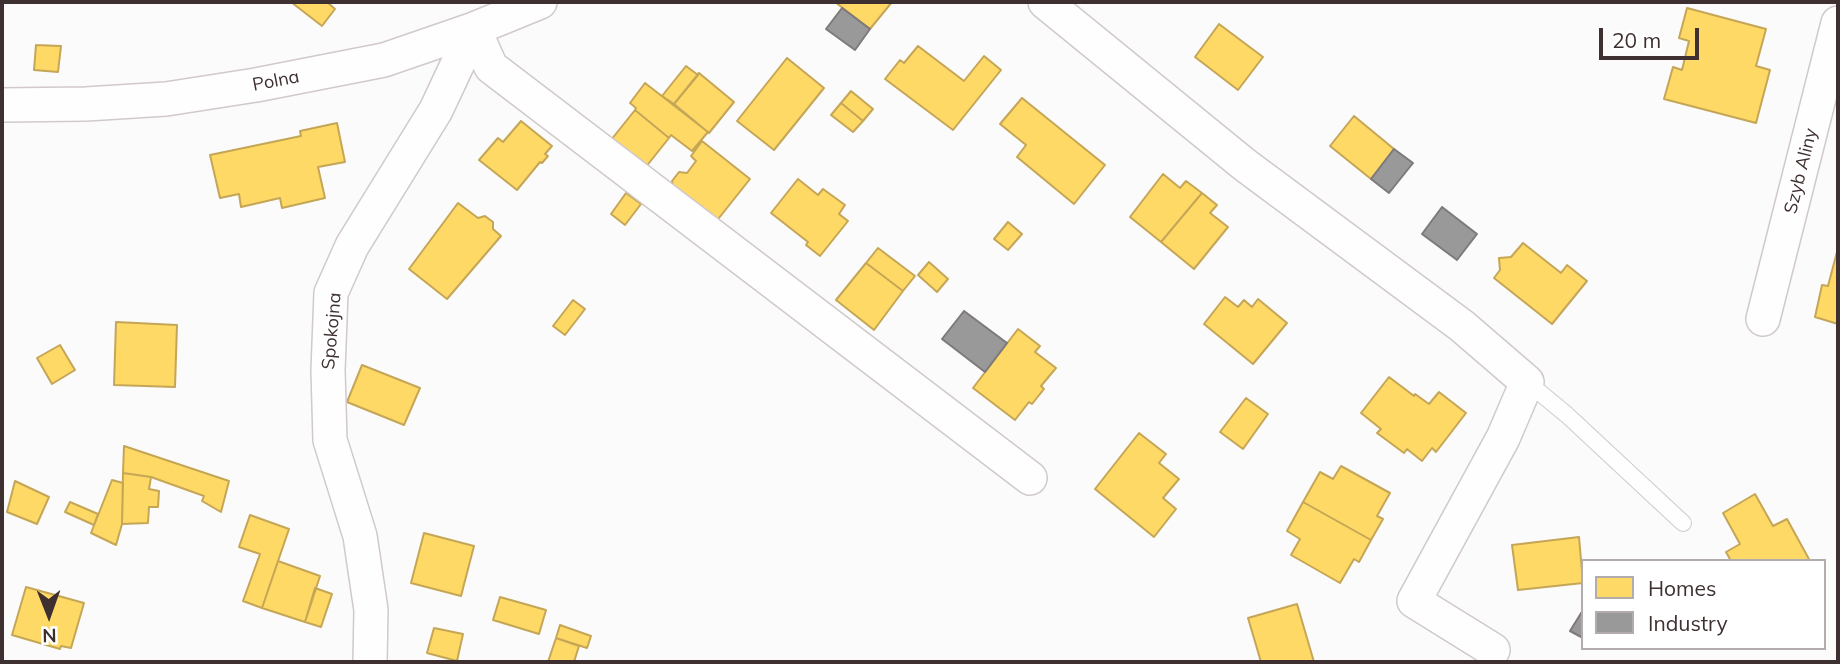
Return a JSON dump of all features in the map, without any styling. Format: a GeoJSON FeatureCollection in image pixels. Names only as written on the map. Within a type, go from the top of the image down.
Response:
{"type":"FeatureCollection","features":[{"type":"Feature","properties":{"kind":"street","name":"Polna"},"geometry":{"type":"LineString","coordinates":[[2,105],[166,99],[243,88],[384,60],[474,29],[540,2]]}},
{"type":"Feature","properties":{"kind":"street"},"geometry":{"type":"LineString","coordinates":[[1045,2],[1245,165],[1462,326],[1527,382],[1503,438],[1414,601],[1493,650]]}},
{"type":"Feature","properties":{"kind":"street","name":"Szyb Aliny"},"geometry":{"type":"LineString","coordinates":[[1763,319],[1838,23]]}},
{"type":"Feature","properties":{"kind":"street"},"geometry":{"type":"LineString","coordinates":[[474,29],[491,67],[1030,478]]}},
{"type":"Feature","properties":{"kind":"street","name":"Spokojna"},"geometry":{"type":"LineString","coordinates":[[370,662],[371,610],[360,536],[330,440],[328,370],[331,293],[352,246],[436,110],[474,29]]}},
{"type":"Feature","properties":{"kind":"lane"},"geometry":{"type":"LineString","coordinates":[[1527,382],[1567,415],[1683,523]]}},
{"type":"Feature","properties":{"kind":"building: Homes"},"geometry":{"type":"Polygon","coordinates":[[[291,2],[327,2],[335,9],[322,26],[291,2]]]}},
{"type":"Feature","properties":{"kind":"building: Homes"},"geometry":{"type":"Polygon","coordinates":[[[835,2],[892,2],[870,29],[835,2]]]}},
{"type":"Feature","properties":{"kind":"building: Homes"},"geometry":{"type":"Polygon","coordinates":[[[1687,8],[1766,29],[1756,66],[1770,70],[1756,123],[1664,99],[1673,67],[1682,70],[1689,41],[1679,38],[1687,8]]]}},
{"type":"Feature","properties":{"kind":"building: Homes"},"geometry":{"type":"Polygon","coordinates":[[[1219,24],[1263,57],[1238,90],[1195,57],[1219,24]]]}},
{"type":"Feature","properties":{"kind":"building: Homes"},"geometry":{"type":"Polygon","coordinates":[[[36,45],[61,46],[58,72],[34,70],[36,45]]]}},
{"type":"Feature","properties":{"kind":"building: Homes"},"geometry":{"type":"Polygon","coordinates":[[[918,46],[964,81],[984,56],[1001,70],[953,130],[885,79],[900,60],[904,63],[918,46]]]}},
{"type":"Feature","properties":{"kind":"building: Homes"},"geometry":{"type":"Polygon","coordinates":[[[787,58],[824,88],[774,150],[737,121],[787,58]]]}},
{"type":"Feature","properties":{"kind":"building: Homes"},"geometry":{"type":"Polygon","coordinates":[[[686,66],[698,75],[674,104],[662,96],[686,66]]]}},
{"type":"Feature","properties":{"kind":"building: Homes"},"geometry":{"type":"Polygon","coordinates":[[[699,73],[734,102],[709,133],[674,104],[699,73]]]}},
{"type":"Feature","properties":{"kind":"building: Homes"},"geometry":{"type":"Polygon","coordinates":[[[645,83],[708,132],[692,151],[671,135],[669,138],[630,103],[645,83]]]}},
{"type":"Feature","properties":{"kind":"building: Homes"},"geometry":{"type":"Polygon","coordinates":[[[851,91],[873,109],[863,121],[841,103],[851,91]]]}},
{"type":"Feature","properties":{"kind":"building: Homes"},"geometry":{"type":"Polygon","coordinates":[[[1022,98],[1105,165],[1074,204],[1017,157],[1026,145],[1000,124],[1022,98]]]}},
{"type":"Feature","properties":{"kind":"building: Homes"},"geometry":{"type":"Polygon","coordinates":[[[841,103],[863,121],[853,132],[831,115],[841,103]]]}},
{"type":"Feature","properties":{"kind":"building: Homes"},"geometry":{"type":"Polygon","coordinates":[[[635,110],[669,138],[645,168],[611,140],[635,110]]]}},
{"type":"Feature","properties":{"kind":"building: Homes"},"geometry":{"type":"Polygon","coordinates":[[[1354,116],[1394,149],[1371,179],[1330,146],[1354,116]]]}},
{"type":"Feature","properties":{"kind":"building: Homes"},"geometry":{"type":"Polygon","coordinates":[[[521,121],[552,146],[545,154],[548,156],[517,190],[479,160],[498,138],[503,142],[521,121]]]}},
{"type":"Feature","properties":{"kind":"building: Homes"},"geometry":{"type":"Polygon","coordinates":[[[337,123],[345,162],[318,167],[325,198],[282,208],[280,198],[241,207],[239,194],[220,198],[210,155],[301,136],[300,131],[337,123]]]}},
{"type":"Feature","properties":{"kind":"building: Homes"},"geometry":{"type":"Polygon","coordinates":[[[702,141],[750,179],[715,223],[674,191],[672,181],[679,172],[687,173],[696,161],[691,156],[702,141]]]}},
{"type":"Feature","properties":{"kind":"building: Homes"},"geometry":{"type":"Polygon","coordinates":[[[1163,174],[1180,188],[1186,181],[1202,193],[1161,242],[1130,217],[1163,174]]]}},
{"type":"Feature","properties":{"kind":"building: Homes"},"geometry":{"type":"Polygon","coordinates":[[[798,179],[818,195],[823,189],[845,205],[839,214],[848,221],[820,256],[806,245],[808,242],[771,213],[798,179]]]}},
{"type":"Feature","properties":{"kind":"building: Homes"},"geometry":{"type":"Polygon","coordinates":[[[626,193],[641,204],[625,225],[611,214],[626,193]]]}},
{"type":"Feature","properties":{"kind":"building: Homes"},"geometry":{"type":"Polygon","coordinates":[[[1202,193],[1217,205],[1210,213],[1228,227],[1194,269],[1161,242],[1202,193]]]}},
{"type":"Feature","properties":{"kind":"building: Homes"},"geometry":{"type":"Polygon","coordinates":[[[458,203],[478,218],[485,216],[493,222],[493,229],[501,236],[447,299],[409,269],[458,203]]]}},
{"type":"Feature","properties":{"kind":"building: Homes"},"geometry":{"type":"Polygon","coordinates":[[[1008,222],[1022,234],[1008,250],[994,239],[1008,222]]]}},
{"type":"Feature","properties":{"kind":"building: Homes"},"geometry":{"type":"Polygon","coordinates":[[[1523,243],[1561,273],[1567,265],[1587,281],[1552,324],[1494,278],[1500,270],[1499,258],[1511,257],[1523,243]]]}},
{"type":"Feature","properties":{"kind":"building: Homes"},"geometry":{"type":"Polygon","coordinates":[[[878,248],[915,276],[903,291],[866,263],[878,248]]]}},
{"type":"Feature","properties":{"kind":"building: Homes"},"geometry":{"type":"Polygon","coordinates":[[[1838,248],[1838,324],[1815,317],[1822,285],[1828,286],[1838,248]]]}},
{"type":"Feature","properties":{"kind":"building: Homes"},"geometry":{"type":"Polygon","coordinates":[[[929,262],[948,279],[937,292],[918,275],[929,262]]]}},
{"type":"Feature","properties":{"kind":"building: Homes"},"geometry":{"type":"Polygon","coordinates":[[[866,263],[903,291],[874,330],[836,300],[866,263]]]}},
{"type":"Feature","properties":{"kind":"building: Homes"},"geometry":{"type":"Polygon","coordinates":[[[1225,297],[1238,307],[1244,300],[1252,307],[1258,299],[1287,323],[1253,364],[1204,324],[1225,297]]]}},
{"type":"Feature","properties":{"kind":"building: Homes"},"geometry":{"type":"Polygon","coordinates":[[[573,300],[585,309],[565,335],[553,326],[573,300]]]}},
{"type":"Feature","properties":{"kind":"building: Homes"},"geometry":{"type":"Polygon","coordinates":[[[116,322],[177,325],[175,387],[114,385],[116,322]]]}},
{"type":"Feature","properties":{"kind":"building: Homes"},"geometry":{"type":"Polygon","coordinates":[[[1018,329],[1040,346],[1035,352],[1056,368],[1041,386],[1044,389],[1015,420],[973,388],[1018,329]]]}},
{"type":"Feature","properties":{"kind":"building: Homes"},"geometry":{"type":"Polygon","coordinates":[[[60,345],[75,370],[52,384],[37,358],[60,345]]]}},
{"type":"Feature","properties":{"kind":"building: Homes"},"geometry":{"type":"Polygon","coordinates":[[[362,365],[420,388],[404,425],[347,402],[362,365]]]}},
{"type":"Feature","properties":{"kind":"building: Homes"},"geometry":{"type":"Polygon","coordinates":[[[1389,377],[1429,404],[1439,392],[1466,413],[1436,452],[1432,448],[1422,461],[1407,449],[1404,453],[1377,433],[1381,429],[1361,413],[1389,377]]]}},
{"type":"Feature","properties":{"kind":"building: Homes"},"geometry":{"type":"Polygon","coordinates":[[[1246,398],[1268,414],[1243,449],[1220,432],[1246,398]]]}},
{"type":"Feature","properties":{"kind":"building: Homes"},"geometry":{"type":"Polygon","coordinates":[[[1139,433],[1166,454],[1159,463],[1179,479],[1163,498],[1176,509],[1154,537],[1095,489],[1139,433]]]}},
{"type":"Feature","properties":{"kind":"building: Homes"},"geometry":{"type":"Polygon","coordinates":[[[124,446],[229,481],[221,512],[202,501],[204,496],[151,477],[123,473],[124,446]]]}},
{"type":"Feature","properties":{"kind":"building: Homes"},"geometry":{"type":"Polygon","coordinates":[[[1341,466],[1390,493],[1377,516],[1383,519],[1371,540],[1303,502],[1320,472],[1333,479],[1341,466]]]}},
{"type":"Feature","properties":{"kind":"building: Homes"},"geometry":{"type":"Polygon","coordinates":[[[123,473],[151,477],[149,489],[159,491],[158,507],[149,507],[148,523],[122,524],[123,473]]]}},
{"type":"Feature","properties":{"kind":"building: Homes"},"geometry":{"type":"Polygon","coordinates":[[[112,480],[123,483],[122,524],[116,545],[91,533],[112,480]]]}},
{"type":"Feature","properties":{"kind":"building: Homes"},"geometry":{"type":"Polygon","coordinates":[[[15,481],[49,497],[37,524],[7,512],[15,481]]]}},
{"type":"Feature","properties":{"kind":"building: Homes"},"geometry":{"type":"Polygon","coordinates":[[[1755,494],[1773,526],[1787,519],[1809,559],[1730,559],[1726,552],[1740,544],[1723,513],[1755,494]]]}},
{"type":"Feature","properties":{"kind":"building: Homes"},"geometry":{"type":"Polygon","coordinates":[[[70,502],[98,514],[94,525],[65,512],[70,502]]]}},
{"type":"Feature","properties":{"kind":"building: Homes"},"geometry":{"type":"Polygon","coordinates":[[[1303,502],[1371,540],[1359,562],[1354,559],[1340,583],[1291,555],[1300,539],[1287,531],[1303,502]]]}},
{"type":"Feature","properties":{"kind":"building: Homes"},"geometry":{"type":"Polygon","coordinates":[[[250,515],[289,529],[262,608],[243,601],[260,554],[239,547],[250,515]]]}},
{"type":"Feature","properties":{"kind":"building: Homes"},"geometry":{"type":"Polygon","coordinates":[[[424,533],[474,546],[461,596],[411,583],[424,533]]]}},
{"type":"Feature","properties":{"kind":"building: Homes"},"geometry":{"type":"Polygon","coordinates":[[[1579,537],[1581,583],[1518,590],[1512,545],[1579,537]]]}},
{"type":"Feature","properties":{"kind":"building: Homes"},"geometry":{"type":"Polygon","coordinates":[[[278,561],[320,576],[305,622],[262,608],[278,561]]]}},
{"type":"Feature","properties":{"kind":"building: Homes"},"geometry":{"type":"Polygon","coordinates":[[[26,587],[84,603],[71,648],[61,646],[60,649],[12,635],[26,587]]]}},
{"type":"Feature","properties":{"kind":"building: Homes"},"geometry":{"type":"Polygon","coordinates":[[[315,588],[332,594],[321,627],[305,622],[315,588]]]}},
{"type":"Feature","properties":{"kind":"building: Homes"},"geometry":{"type":"Polygon","coordinates":[[[500,597],[546,610],[539,634],[493,620],[500,597]]]}},
{"type":"Feature","properties":{"kind":"building: Homes"},"geometry":{"type":"Polygon","coordinates":[[[1297,604],[1314,662],[1261,662],[1248,618],[1297,604]]]}},
{"type":"Feature","properties":{"kind":"building: Homes"},"geometry":{"type":"Polygon","coordinates":[[[560,625],[591,636],[587,648],[556,638],[560,625]]]}},
{"type":"Feature","properties":{"kind":"building: Homes"},"geometry":{"type":"Polygon","coordinates":[[[434,628],[463,634],[457,661],[427,653],[434,628]]]}},
{"type":"Feature","properties":{"kind":"building: Homes"},"geometry":{"type":"Polygon","coordinates":[[[556,638],[579,646],[574,662],[548,662],[556,638]]]}},
{"type":"Feature","properties":{"kind":"building: Industry"},"geometry":{"type":"Polygon","coordinates":[[[842,8],[870,29],[855,50],[826,29],[842,8]]]}},
{"type":"Feature","properties":{"kind":"building: Industry"},"geometry":{"type":"Polygon","coordinates":[[[1394,149],[1413,163],[1389,193],[1371,179],[1394,149]]]}},
{"type":"Feature","properties":{"kind":"building: Industry"},"geometry":{"type":"Polygon","coordinates":[[[1442,207],[1477,234],[1457,260],[1422,234],[1442,207]]]}},
{"type":"Feature","properties":{"kind":"building: Industry"},"geometry":{"type":"Polygon","coordinates":[[[964,311],[1007,343],[985,372],[942,339],[964,311]]]}},
{"type":"Feature","properties":{"kind":"building: Industry"},"geometry":{"type":"Polygon","coordinates":[[[1581,613],[1581,637],[1570,631],[1581,613]]]}}]}
